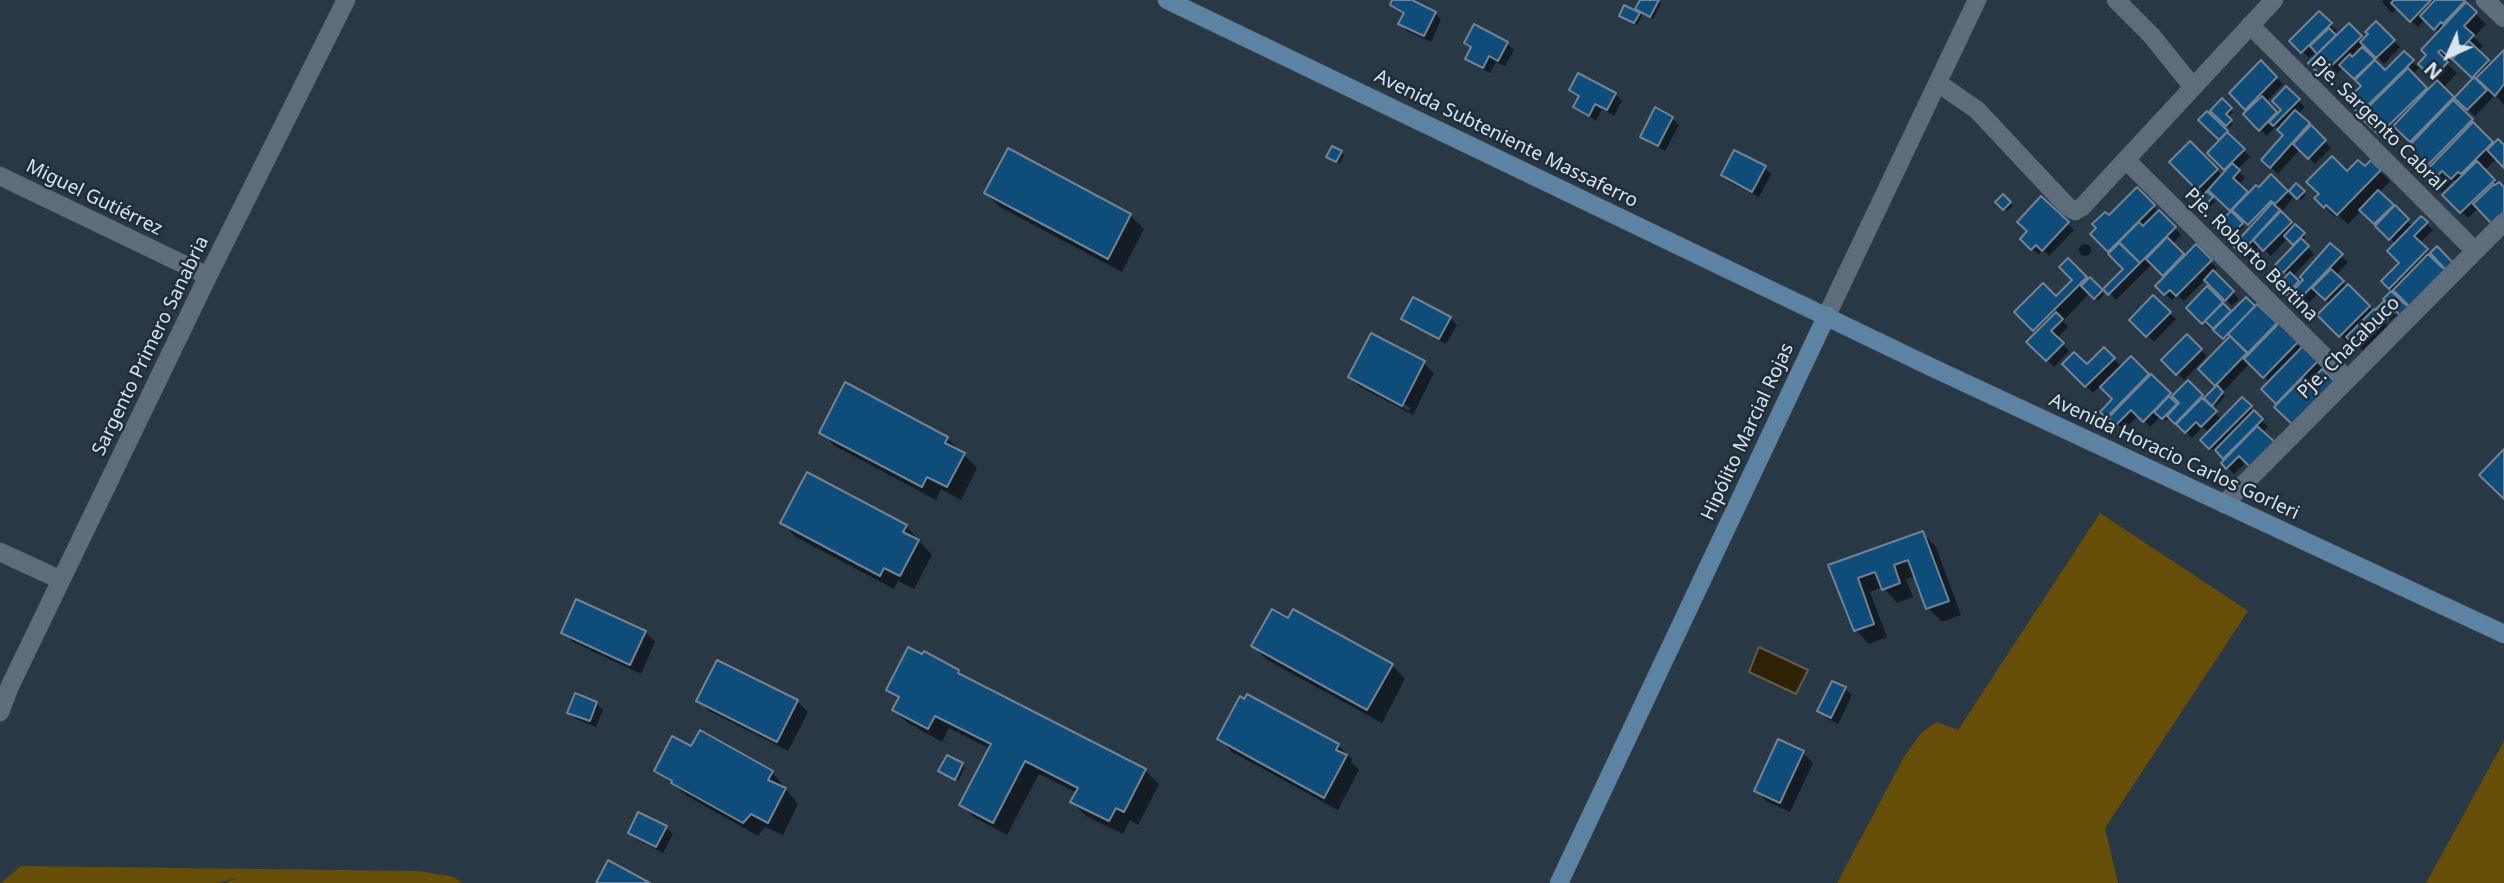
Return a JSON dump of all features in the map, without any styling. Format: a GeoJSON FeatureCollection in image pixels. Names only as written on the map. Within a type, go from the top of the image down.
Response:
{"type":"FeatureCollection","features":[{"type":"Feature","properties":{"kind":"main road","name":"Avenida Subteniente Massaferro"},"geometry":{"type":"LineString","coordinates":[[1167,0],[1827,315]]}},
{"type":"Feature","properties":{"kind":"main road","name":"Avenida Horacio Carlos Gorleri"},"geometry":{"type":"LineString","coordinates":[[1827,315],[1933,368],[2504,634]]}},
{"type":"Feature","properties":{"kind":"main road","name":"Hipólito Marcial Rojas"},"geometry":{"type":"LineString","coordinates":[[1559,883],[1827,315]]}},
{"type":"Feature","properties":{"kind":"street","name":"Sargento Primero Sanabria"},"geometry":{"type":"LineString","coordinates":[[0,712],[10,686],[208,276],[346,0]]}},
{"type":"Feature","properties":{"kind":"street","name":"Hipólito Marcial Rojas"},"geometry":{"type":"LineString","coordinates":[[1827,315],[1978,0]]}},
{"type":"Feature","properties":{"kind":"street"},"geometry":{"type":"LineString","coordinates":[[2116,0],[2151,35],[2193,87]]}},
{"type":"Feature","properties":{"kind":"street"},"geometry":{"type":"LineString","coordinates":[[1938,83],[1977,110],[2067,206],[2075,211],[2082,207],[2274,0]]}},
{"type":"Feature","properties":{"kind":"street"},"geometry":{"type":"LineString","coordinates":[[2485,0],[2504,18]]}},
{"type":"Feature","properties":{"kind":"street","name":"Pje. Sargento Cabral"},"geometry":{"type":"LineString","coordinates":[[2250,25],[2475,251]]}},
{"type":"Feature","properties":{"kind":"street","name":"Pje. Roberto Bertina"},"geometry":{"type":"LineString","coordinates":[[2126,160],[2347,379]]}},
{"type":"Feature","properties":{"kind":"street","name":"Miguel Gutiérrez"},"geometry":{"type":"LineString","coordinates":[[0,176],[208,276]]}},
{"type":"Feature","properties":{"kind":"street","name":"Pje. Chacabuco"},"geometry":{"type":"LineString","coordinates":[[2224,504],[2504,222]]}},
{"type":"Feature","properties":{"kind":"street"},"geometry":{"type":"LineString","coordinates":[[0,552],[61,580]]}},
{"type":"Feature","properties":{"kind":"shaded area"},"geometry":{"type":"Polygon","coordinates":[[[2100,513],[2248,611],[2105,828],[2118,883],[1837,883],[1904,757],[1922,732],[1937,722],[1958,730],[2100,513]]]}},
{"type":"Feature","properties":{"kind":"shaded area"},"geometry":{"type":"Polygon","coordinates":[[[1759,647],[1808,670],[1796,694],[1749,672],[1759,647]]]}},
{"type":"Feature","properties":{"kind":"shaded area"},"geometry":{"type":"Polygon","coordinates":[[[2504,741],[2504,883],[2426,883],[2504,741]]]}},
{"type":"Feature","properties":{"kind":"shaded area"},"geometry":{"type":"Polygon","coordinates":[[[21,866],[419,871],[454,877],[462,883],[224,883],[241,877],[217,883],[1,883],[21,866]]]}},
{"type":"Feature","properties":{"kind":"building"},"geometry":{"type":"Polygon","coordinates":[[[1392,0],[1412,0],[1436,12],[1424,36],[1398,24],[1404,13],[1390,5],[1392,0]]]}},
{"type":"Feature","properties":{"kind":"building"},"geometry":{"type":"Polygon","coordinates":[[[1640,0],[1659,0],[1650,17],[1635,9],[1640,0]]]}},
{"type":"Feature","properties":{"kind":"building"},"geometry":{"type":"Polygon","coordinates":[[[2394,0],[2431,0],[2410,22],[2391,3],[2394,0]]]}},
{"type":"Feature","properties":{"kind":"building"},"geometry":{"type":"Polygon","coordinates":[[[2435,0],[2465,1],[2434,30],[2420,16],[2435,0]]]}},
{"type":"Feature","properties":{"kind":"building"},"geometry":{"type":"Polygon","coordinates":[[[2466,2],[2477,12],[2464,26],[2474,35],[2451,59],[2441,50],[2438,52],[2448,62],[2433,78],[2418,64],[2426,55],[2421,50],[2466,2]]]}},
{"type":"Feature","properties":{"kind":"building"},"geometry":{"type":"Polygon","coordinates":[[[1624,5],[1640,13],[1634,23],[1619,16],[1624,5]]]}},
{"type":"Feature","properties":{"kind":"building"},"geometry":{"type":"Polygon","coordinates":[[[2319,11],[2332,23],[2301,53],[2289,41],[2319,11]]]}},
{"type":"Feature","properties":{"kind":"building"},"geometry":{"type":"Polygon","coordinates":[[[2376,21],[2395,40],[2376,58],[2360,42],[2376,21]]]}},
{"type":"Feature","properties":{"kind":"building"},"geometry":{"type":"Polygon","coordinates":[[[2349,23],[2362,36],[2321,76],[2308,63],[2349,23]]]}},
{"type":"Feature","properties":{"kind":"building"},"geometry":{"type":"Polygon","coordinates":[[[1474,24],[1508,42],[1498,61],[1489,56],[1483,68],[1465,59],[1471,47],[1464,43],[1474,24]]]}},
{"type":"Feature","properties":{"kind":"building"},"geometry":{"type":"Polygon","coordinates":[[[2329,28],[2336,35],[2317,54],[2310,46],[2329,28]]]}},
{"type":"Feature","properties":{"kind":"building"},"geometry":{"type":"Polygon","coordinates":[[[2469,41],[2489,60],[2472,78],[2452,59],[2469,41]]]}},
{"type":"Feature","properties":{"kind":"building"},"geometry":{"type":"Polygon","coordinates":[[[2362,47],[2375,59],[2354,79],[2339,65],[2362,47]]]}},
{"type":"Feature","properties":{"kind":"building"},"geometry":{"type":"Polygon","coordinates":[[[2504,50],[2504,84],[2495,96],[2476,78],[2504,50]]]}},
{"type":"Feature","properties":{"kind":"building"},"geometry":{"type":"Polygon","coordinates":[[[2404,51],[2414,60],[2359,114],[2346,100],[2361,86],[2355,80],[2375,60],[2385,70],[2404,51]]]}},
{"type":"Feature","properties":{"kind":"building"},"geometry":{"type":"Polygon","coordinates":[[[2261,60],[2277,77],[2245,110],[2229,93],[2261,60]]]}},
{"type":"Feature","properties":{"kind":"building"},"geometry":{"type":"Polygon","coordinates":[[[2408,68],[2427,88],[2379,135],[2359,116],[2408,68]]]}},
{"type":"Feature","properties":{"kind":"building"},"geometry":{"type":"Polygon","coordinates":[[[1578,73],[1616,93],[1607,110],[1595,104],[1589,116],[1573,107],[1579,96],[1569,90],[1578,73]]]}},
{"type":"Feature","properties":{"kind":"building"},"geometry":{"type":"Polygon","coordinates":[[[2474,77],[2487,90],[2467,110],[2454,98],[2474,77]]]}},
{"type":"Feature","properties":{"kind":"building"},"geometry":{"type":"Polygon","coordinates":[[[2437,80],[2454,97],[2410,142],[2393,126],[2437,80]]]}},
{"type":"Feature","properties":{"kind":"building"},"geometry":{"type":"Polygon","coordinates":[[[2286,86],[2300,99],[2273,126],[2269,122],[2281,110],[2272,101],[2286,86]]]}},
{"type":"Feature","properties":{"kind":"building"},"geometry":{"type":"Polygon","coordinates":[[[2262,96],[2277,112],[2259,131],[2243,114],[2262,96]]]}},
{"type":"Feature","properties":{"kind":"building"},"geometry":{"type":"Polygon","coordinates":[[[2222,98],[2232,108],[2226,114],[2232,120],[2226,126],[2210,111],[2222,98]]]}},
{"type":"Feature","properties":{"kind":"building"},"geometry":{"type":"Polygon","coordinates":[[[2453,100],[2473,119],[2427,166],[2408,147],[2453,100]]]}},
{"type":"Feature","properties":{"kind":"building"},"geometry":{"type":"Polygon","coordinates":[[[1655,107],[1673,117],[1658,146],[1640,137],[1655,107]]]}},
{"type":"Feature","properties":{"kind":"building"},"geometry":{"type":"Polygon","coordinates":[[[2295,110],[2310,123],[2270,168],[2261,160],[2283,135],[2277,130],[2295,110]]]}},
{"type":"Feature","properties":{"kind":"building"},"geometry":{"type":"Polygon","coordinates":[[[2207,111],[2228,131],[2219,140],[2198,120],[2207,111]]]}},
{"type":"Feature","properties":{"kind":"building"},"geometry":{"type":"Polygon","coordinates":[[[2473,122],[2493,142],[2461,174],[2458,172],[2451,179],[2442,171],[2431,183],[2422,175],[2473,122]]]}},
{"type":"Feature","properties":{"kind":"building"},"geometry":{"type":"Polygon","coordinates":[[[2311,125],[2326,140],[2308,159],[2293,144],[2311,125]]]}},
{"type":"Feature","properties":{"kind":"building"},"geometry":{"type":"Polygon","coordinates":[[[2227,132],[2245,149],[2224,170],[2207,153],[2227,132]]]}},
{"type":"Feature","properties":{"kind":"building"},"geometry":{"type":"Polygon","coordinates":[[[2498,139],[2504,145],[2504,168],[2487,150],[2498,139]]]}},
{"type":"Feature","properties":{"kind":"building"},"geometry":{"type":"Polygon","coordinates":[[[2190,141],[2218,169],[2197,190],[2169,162],[2190,141]]]}},
{"type":"Feature","properties":{"kind":"building"},"geometry":{"type":"Polygon","coordinates":[[[1332,146],[1342,151],[1336,162],[1326,157],[1332,146]]]}},
{"type":"Feature","properties":{"kind":"building"},"geometry":{"type":"Polygon","coordinates":[[[1008,148],[1131,214],[1108,259],[984,193],[1008,148]]]}},
{"type":"Feature","properties":{"kind":"building"},"geometry":{"type":"Polygon","coordinates":[[[1734,150],[1766,166],[1752,192],[1721,175],[1734,150]]]}},
{"type":"Feature","properties":{"kind":"building"},"geometry":{"type":"Polygon","coordinates":[[[2332,156],[2347,171],[2358,160],[2365,166],[2371,160],[2381,170],[2337,215],[2314,198],[2319,194],[2306,182],[2332,156]]]}},
{"type":"Feature","properties":{"kind":"building"},"geometry":{"type":"Polygon","coordinates":[[[2477,161],[2495,180],[2460,213],[2442,195],[2477,161]]]}},
{"type":"Feature","properties":{"kind":"building"},"geometry":{"type":"Polygon","coordinates":[[[2232,163],[2240,170],[2233,178],[2248,192],[2230,211],[2208,190],[2232,163]]]}},
{"type":"Feature","properties":{"kind":"building"},"geometry":{"type":"Polygon","coordinates":[[[2271,174],[2288,191],[2275,204],[2271,201],[2248,225],[2232,210],[2271,174]]]}},
{"type":"Feature","properties":{"kind":"building"},"geometry":{"type":"Polygon","coordinates":[[[2499,182],[2504,187],[2504,212],[2492,224],[2473,204],[2499,182]]]}},
{"type":"Feature","properties":{"kind":"building"},"geometry":{"type":"Polygon","coordinates":[[[2296,183],[2305,191],[2297,199],[2289,191],[2296,183]]]}},
{"type":"Feature","properties":{"kind":"building"},"geometry":{"type":"Polygon","coordinates":[[[2137,187],[2155,205],[2108,252],[2090,234],[2096,228],[2092,224],[2105,212],[2109,215],[2137,187]]]}},
{"type":"Feature","properties":{"kind":"building"},"geometry":{"type":"Polygon","coordinates":[[[2378,190],[2394,205],[2374,224],[2359,210],[2378,190]]]}},
{"type":"Feature","properties":{"kind":"building"},"geometry":{"type":"Polygon","coordinates":[[[2207,191],[2213,197],[2200,211],[2194,206],[2207,191]]]}},
{"type":"Feature","properties":{"kind":"building"},"geometry":{"type":"Polygon","coordinates":[[[2003,194],[2011,202],[2003,210],[1995,202],[2003,194]]]}},
{"type":"Feature","properties":{"kind":"building"},"geometry":{"type":"Polygon","coordinates":[[[2041,196],[2069,222],[2042,251],[2036,245],[2031,250],[2020,239],[2027,231],[2017,222],[2041,196]]]}},
{"type":"Feature","properties":{"kind":"building"},"geometry":{"type":"Polygon","coordinates":[[[2272,203],[2280,210],[2241,253],[2233,246],[2272,203]]]}},
{"type":"Feature","properties":{"kind":"building"},"geometry":{"type":"Polygon","coordinates":[[[2395,205],[2409,219],[2389,240],[2375,226],[2395,205]]]}},
{"type":"Feature","properties":{"kind":"building"},"geometry":{"type":"Polygon","coordinates":[[[2159,210],[2176,227],[2140,263],[2119,242],[2139,222],[2143,226],[2159,210]]]}},
{"type":"Feature","properties":{"kind":"building"},"geometry":{"type":"Polygon","coordinates":[[[2231,211],[2243,223],[2227,239],[2215,228],[2231,211]]]}},
{"type":"Feature","properties":{"kind":"building"},"geometry":{"type":"Polygon","coordinates":[[[2281,211],[2292,222],[2263,251],[2253,240],[2281,211]]]}},
{"type":"Feature","properties":{"kind":"building"},"geometry":{"type":"Polygon","coordinates":[[[2421,216],[2428,222],[2414,236],[2428,249],[2389,289],[2381,281],[2399,263],[2387,251],[2421,216]]]}},
{"type":"Feature","properties":{"kind":"building"},"geometry":{"type":"Polygon","coordinates":[[[2295,224],[2305,233],[2293,245],[2284,236],[2295,224]]]}},
{"type":"Feature","properties":{"kind":"building"},"geometry":{"type":"Polygon","coordinates":[[[2167,237],[2184,254],[2163,276],[2146,259],[2167,237]]]}},
{"type":"Feature","properties":{"kind":"building"},"geometry":{"type":"Polygon","coordinates":[[[2301,238],[2309,246],[2283,273],[2275,265],[2301,238]]]}},
{"type":"Feature","properties":{"kind":"building"},"geometry":{"type":"Polygon","coordinates":[[[2119,243],[2140,263],[2108,295],[2103,289],[2123,269],[2108,254],[2119,243]]]}},
{"type":"Feature","properties":{"kind":"building"},"geometry":{"type":"Polygon","coordinates":[[[2330,243],[2343,254],[2296,303],[2288,296],[2303,280],[2300,277],[2330,243]]]}},
{"type":"Feature","properties":{"kind":"building"},"geometry":{"type":"Polygon","coordinates":[[[2196,244],[2212,260],[2176,296],[2170,290],[2164,295],[2155,286],[2196,244]]]}},
{"type":"Feature","properties":{"kind":"building"},"geometry":{"type":"Polygon","coordinates":[[[2437,246],[2454,264],[2447,271],[2430,253],[2437,246]]]}},
{"type":"Feature","properties":{"kind":"building"},"geometry":{"type":"Polygon","coordinates":[[[2428,254],[2446,271],[2410,307],[2393,290],[2428,254]]]}},
{"type":"Feature","properties":{"kind":"building"},"geometry":{"type":"Polygon","coordinates":[[[2068,258],[2087,277],[2033,331],[2014,312],[2043,283],[2056,296],[2072,280],[2059,267],[2068,258]]]}},
{"type":"Feature","properties":{"kind":"building"},"geometry":{"type":"Polygon","coordinates":[[[2331,269],[2344,281],[2325,300],[2312,288],[2331,269]]]}},
{"type":"Feature","properties":{"kind":"building"},"geometry":{"type":"Polygon","coordinates":[[[2213,270],[2234,291],[2225,301],[2204,280],[2213,270]]]}},
{"type":"Feature","properties":{"kind":"building"},"geometry":{"type":"Polygon","coordinates":[[[2290,272],[2299,281],[2286,295],[2277,286],[2290,272]]]}},
{"type":"Feature","properties":{"kind":"building"},"geometry":{"type":"Polygon","coordinates":[[[2090,277],[2103,290],[2094,299],[2081,286],[2090,277]]]}},
{"type":"Feature","properties":{"kind":"building"},"geometry":{"type":"Polygon","coordinates":[[[2348,284],[2370,306],[2339,337],[2317,315],[2348,284]]]}},
{"type":"Feature","properties":{"kind":"building"},"geometry":{"type":"Polygon","coordinates":[[[2207,286],[2223,302],[2202,324],[2186,308],[2207,286]]]}},
{"type":"Feature","properties":{"kind":"building"},"geometry":{"type":"Polygon","coordinates":[[[2391,291],[2408,307],[2400,315],[2383,299],[2391,291]]]}},
{"type":"Feature","properties":{"kind":"building"},"geometry":{"type":"Polygon","coordinates":[[[2153,295],[2171,312],[2146,337],[2129,320],[2153,295]]]}},
{"type":"Feature","properties":{"kind":"building"},"geometry":{"type":"Polygon","coordinates":[[[1413,297],[1451,317],[1439,339],[1401,319],[1413,297]]]}},
{"type":"Feature","properties":{"kind":"building"},"geometry":{"type":"Polygon","coordinates":[[[2246,297],[2255,306],[2223,339],[2213,330],[2246,297]]]}},
{"type":"Feature","properties":{"kind":"building"},"geometry":{"type":"Polygon","coordinates":[[[2384,301],[2394,312],[2386,320],[2376,309],[2384,301]]]}},
{"type":"Feature","properties":{"kind":"building"},"geometry":{"type":"Polygon","coordinates":[[[2223,303],[2231,311],[2213,329],[2205,321],[2223,303]]]}},
{"type":"Feature","properties":{"kind":"building"},"geometry":{"type":"Polygon","coordinates":[[[2257,304],[2277,323],[2248,353],[2228,334],[2257,304]]]}},
{"type":"Feature","properties":{"kind":"building"},"geometry":{"type":"Polygon","coordinates":[[[2374,309],[2386,320],[2358,348],[2346,337],[2374,309]]]}},
{"type":"Feature","properties":{"kind":"building"},"geometry":{"type":"Polygon","coordinates":[[[2056,312],[2063,319],[2051,331],[2064,343],[2046,361],[2026,342],[2056,312]]]}},
{"type":"Feature","properties":{"kind":"building"},"geometry":{"type":"Polygon","coordinates":[[[2279,323],[2298,342],[2263,378],[2244,359],[2279,323]]]}},
{"type":"Feature","properties":{"kind":"building"},"geometry":{"type":"Polygon","coordinates":[[[1371,333],[1425,361],[1402,406],[1348,377],[1371,333]]]}},
{"type":"Feature","properties":{"kind":"building"},"geometry":{"type":"Polygon","coordinates":[[[2187,334],[2202,349],[2176,375],[2161,360],[2187,334]]]}},
{"type":"Feature","properties":{"kind":"building"},"geometry":{"type":"Polygon","coordinates":[[[2230,336],[2247,353],[2215,386],[2198,369],[2230,336]]]}},
{"type":"Feature","properties":{"kind":"building"},"geometry":{"type":"Polygon","coordinates":[[[2303,346],[2318,361],[2276,404],[2261,389],[2303,346]]]}},
{"type":"Feature","properties":{"kind":"building"},"geometry":{"type":"Polygon","coordinates":[[[2104,347],[2115,358],[2085,387],[2062,364],[2074,352],[2087,364],[2104,347]]]}},
{"type":"Feature","properties":{"kind":"building"},"geometry":{"type":"Polygon","coordinates":[[[2131,356],[2149,374],[2106,418],[2100,412],[2112,399],[2100,387],[2131,356]]]}},
{"type":"Feature","properties":{"kind":"building"},"geometry":{"type":"Polygon","coordinates":[[[2322,369],[2337,383],[2323,397],[2309,383],[2322,369]]]}},
{"type":"Feature","properties":{"kind":"building"},"geometry":{"type":"Polygon","coordinates":[[[2151,374],[2171,393],[2143,422],[2131,410],[2116,425],[2108,418],[2151,374]]]}},
{"type":"Feature","properties":{"kind":"building"},"geometry":{"type":"Polygon","coordinates":[[[2303,378],[2323,398],[2295,427],[2274,407],[2303,378]]]}},
{"type":"Feature","properties":{"kind":"building"},"geometry":{"type":"Polygon","coordinates":[[[2188,380],[2203,395],[2175,424],[2167,416],[2179,403],[2172,396],[2188,380]]]}},
{"type":"Feature","properties":{"kind":"building"},"geometry":{"type":"Polygon","coordinates":[[[845,382],[948,437],[945,443],[965,453],[947,487],[927,477],[922,487],[819,433],[845,382]]]}},
{"type":"Feature","properties":{"kind":"building"},"geometry":{"type":"Polygon","coordinates":[[[2217,385],[2223,392],[2212,406],[2204,398],[2217,385]]]}},
{"type":"Feature","properties":{"kind":"building"},"geometry":{"type":"Polygon","coordinates":[[[2169,396],[2177,404],[2162,419],[2154,412],[2169,396]]]}},
{"type":"Feature","properties":{"kind":"building"},"geometry":{"type":"Polygon","coordinates":[[[2242,397],[2252,406],[2209,449],[2200,440],[2242,397]]]}},
{"type":"Feature","properties":{"kind":"building"},"geometry":{"type":"Polygon","coordinates":[[[2202,398],[2217,411],[2201,427],[2196,422],[2185,433],[2176,424],[2202,398]]]}},
{"type":"Feature","properties":{"kind":"building"},"geometry":{"type":"Polygon","coordinates":[[[2254,410],[2263,419],[2223,459],[2215,450],[2254,410]]]}},
{"type":"Feature","properties":{"kind":"building"},"geometry":{"type":"Polygon","coordinates":[[[2257,426],[2278,445],[2253,470],[2239,456],[2226,469],[2221,463],[2257,426]]]}},
{"type":"Feature","properties":{"kind":"building"},"geometry":{"type":"Polygon","coordinates":[[[2504,449],[2504,499],[2479,475],[2504,449]]]}},
{"type":"Feature","properties":{"kind":"building"},"geometry":{"type":"Polygon","coordinates":[[[807,472],[907,525],[903,532],[919,540],[900,576],[884,568],[880,576],[780,523],[807,472]]]}},
{"type":"Feature","properties":{"kind":"building"},"geometry":{"type":"Polygon","coordinates":[[[1923,531],[1949,601],[1926,609],[1908,560],[1894,565],[1900,583],[1882,590],[1875,572],[1858,578],[1874,624],[1854,631],[1828,565],[1923,531]]]}},
{"type":"Feature","properties":{"kind":"building"},"geometry":{"type":"Polygon","coordinates":[[[576,599],[646,631],[630,665],[561,633],[576,599]]]}},
{"type":"Feature","properties":{"kind":"building"},"geometry":{"type":"Polygon","coordinates":[[[1272,609],[1288,618],[1293,609],[1393,664],[1367,710],[1251,646],[1272,609]]]}},
{"type":"Feature","properties":{"kind":"building"},"geometry":{"type":"Polygon","coordinates":[[[908,647],[922,654],[924,651],[959,670],[958,673],[1146,769],[1124,812],[1116,808],[1109,821],[1070,802],[1078,788],[1025,761],[993,823],[959,805],[991,744],[935,716],[928,729],[892,710],[899,697],[886,690],[908,647]]]}},
{"type":"Feature","properties":{"kind":"building"},"geometry":{"type":"Polygon","coordinates":[[[717,660],[798,700],[777,742],[696,701],[717,660]]]}},
{"type":"Feature","properties":{"kind":"building"},"geometry":{"type":"Polygon","coordinates":[[[1832,681],[1846,687],[1831,718],[1817,711],[1832,681]]]}},
{"type":"Feature","properties":{"kind":"building"},"geometry":{"type":"Polygon","coordinates":[[[575,693],[597,702],[590,721],[567,713],[575,693]]]}},
{"type":"Feature","properties":{"kind":"building"},"geometry":{"type":"Polygon","coordinates":[[[1247,694],[1339,744],[1336,750],[1347,755],[1324,798],[1217,739],[1240,696],[1244,699],[1247,694]]]}},
{"type":"Feature","properties":{"kind":"building"},"geometry":{"type":"Polygon","coordinates":[[[700,730],[773,771],[768,780],[786,788],[768,823],[751,814],[743,823],[654,771],[672,736],[691,746],[700,730]]]}},
{"type":"Feature","properties":{"kind":"building"},"geometry":{"type":"Polygon","coordinates":[[[1778,739],[1804,751],[1780,803],[1754,791],[1778,739]]]}},
{"type":"Feature","properties":{"kind":"building"},"geometry":{"type":"Polygon","coordinates":[[[947,755],[963,763],[955,780],[938,771],[947,755]]]}},
{"type":"Feature","properties":{"kind":"building"},"geometry":{"type":"Polygon","coordinates":[[[638,812],[667,826],[656,847],[628,833],[638,812]]]}},
{"type":"Feature","properties":{"kind":"building"},"geometry":{"type":"Polygon","coordinates":[[[608,860],[650,883],[596,883],[608,860]]]}}]}
